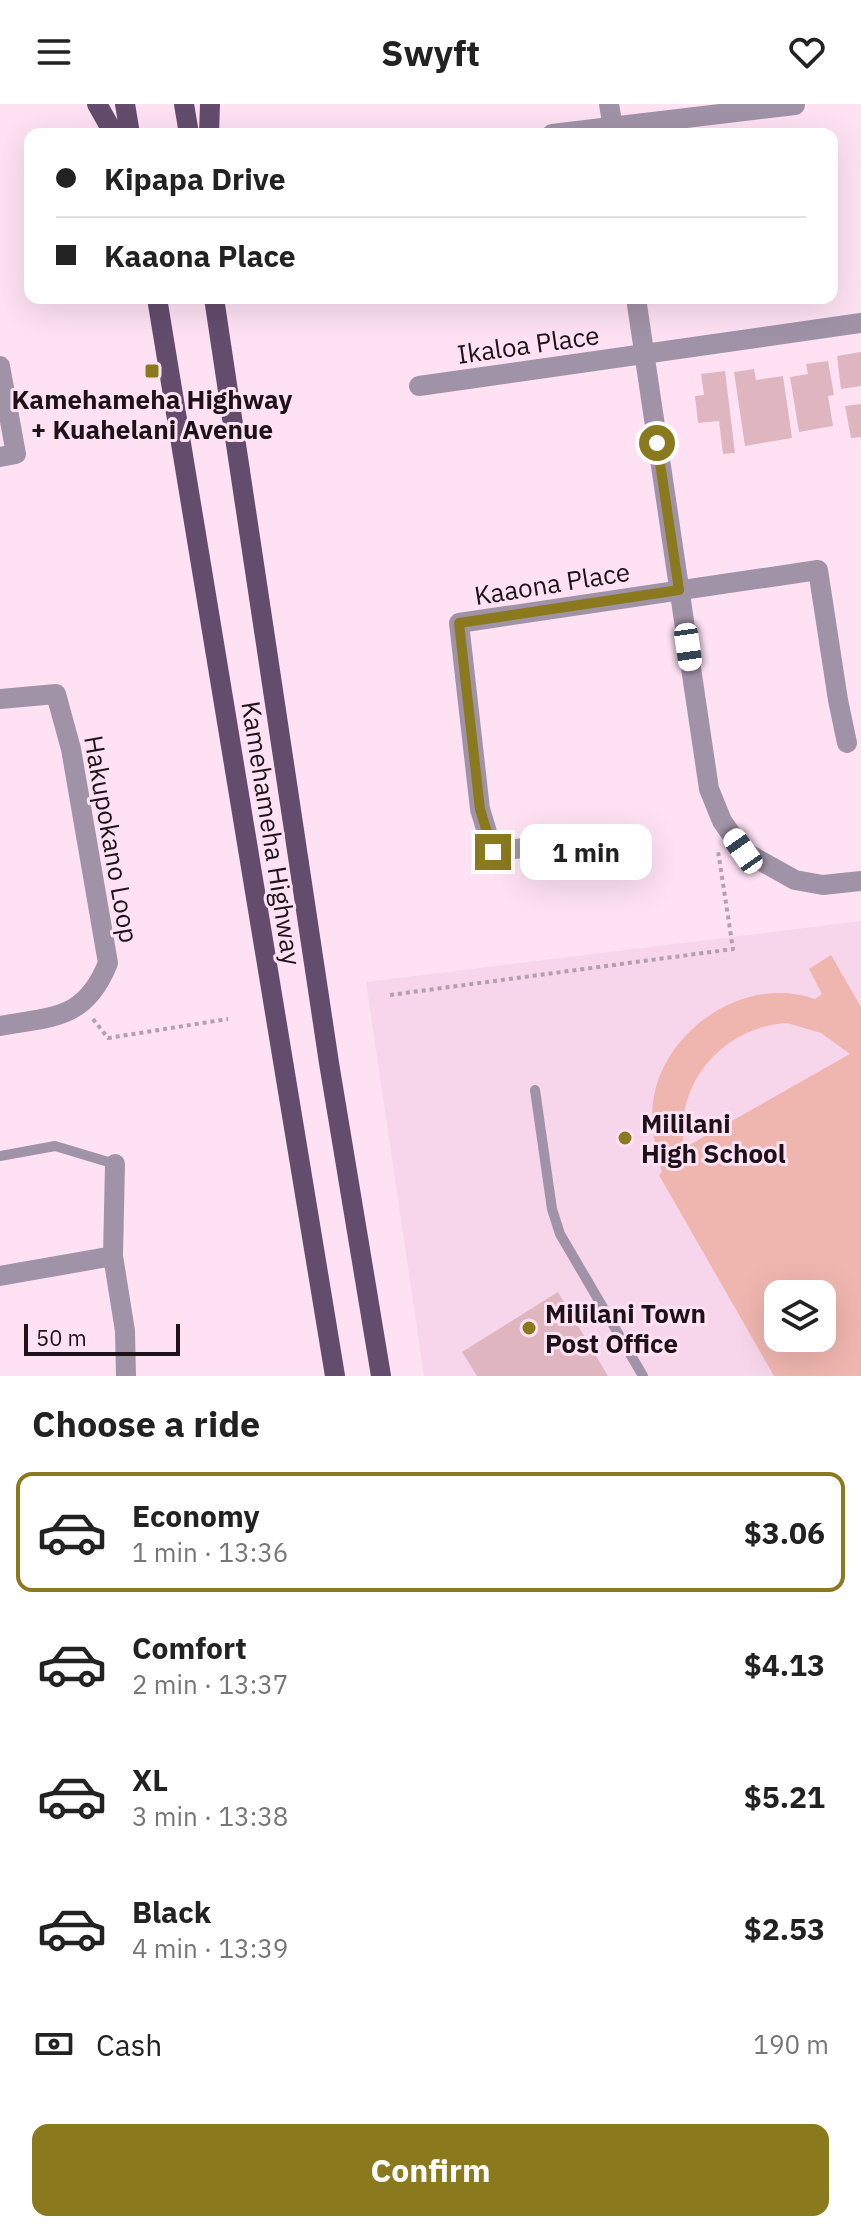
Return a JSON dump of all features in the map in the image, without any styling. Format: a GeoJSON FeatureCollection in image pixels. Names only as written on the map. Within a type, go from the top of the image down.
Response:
{"type":"FeatureCollection","features":[{"type":"Feature","properties":{"kind":"main road"},"geometry":{"type":"LineString","coordinates":[[97,104],[111,128]]}},
{"type":"Feature","properties":{"kind":"main road"},"geometry":{"type":"LineString","coordinates":[[125,104],[129,128]]}},
{"type":"Feature","properties":{"kind":"main road"},"geometry":{"type":"LineString","coordinates":[[184,104],[188,128]]}},
{"type":"Feature","properties":{"kind":"main road"},"geometry":{"type":"LineString","coordinates":[[209,128],[210,104]]}},
{"type":"Feature","properties":{"kind":"main road"},"geometry":{"type":"LineString","coordinates":[[152,304],[163,331]]}},
{"type":"Feature","properties":{"kind":"main road","name":"Kamehameha Highway"},"geometry":{"type":"LineString","coordinates":[[158,304],[335,1376]]}},
{"type":"Feature","properties":{"kind":"main road","name":"Kamehameha Highway"},"geometry":{"type":"LineString","coordinates":[[215,304],[324,1032],[381,1376]]}},
{"type":"Feature","properties":{"kind":"street"},"geometry":{"type":"LineString","coordinates":[[609,104],[613,128]]}},
{"type":"Feature","properties":{"kind":"street"},"geometry":{"type":"LineString","coordinates":[[628,128],[795,105]]}},
{"type":"Feature","properties":{"kind":"street"},"geometry":{"type":"LineString","coordinates":[[637,304],[709,789],[722,821],[743,851],[795,880],[823,885],[861,881]]}},
{"type":"Feature","properties":{"kind":"street","name":"Ikaloa Place"},"geometry":{"type":"LineString","coordinates":[[419,386],[861,323]]}},
{"type":"Feature","properties":{"kind":"street"},"geometry":{"type":"LineString","coordinates":[[0,366],[16,454],[0,457]]}},
{"type":"Feature","properties":{"kind":"street"},"geometry":{"type":"LineString","coordinates":[[679,590],[818,570],[847,743]]}},
{"type":"Feature","properties":{"kind":"street","name":"Kaaona Place"},"geometry":{"type":"LineString","coordinates":[[575,841],[493,852],[480,809],[459,623],[679,590]]}},
{"type":"Feature","properties":{"kind":"street","name":"Hakupokano Loop"},"geometry":{"type":"LineString","coordinates":[[0,699],[56,694],[64,721],[108,963],[98,986],[82,1005]]}},
{"type":"Feature","properties":{"kind":"street"},"geometry":{"type":"LineString","coordinates":[[0,1026],[51,1017],[82,1005]]}},
{"type":"Feature","properties":{"kind":"street"},"geometry":{"type":"LineString","coordinates":[[115,1164],[113,1256],[125,1331],[126,1376]]}},
{"type":"Feature","properties":{"kind":"street"},"geometry":{"type":"LineString","coordinates":[[0,1276],[113,1256]]}},
{"type":"Feature","properties":{"kind":"lane"},"geometry":{"type":"LineString","coordinates":[[535,1090],[552,1209],[560,1234],[643,1376]]}},
{"type":"Feature","properties":{"kind":"lane"},"geometry":{"type":"LineString","coordinates":[[0,1156],[55,1146],[115,1164]]}},
{"type":"Feature","properties":{"kind":"path"},"geometry":{"type":"LineString","coordinates":[[390,995],[733,949],[718,847]]}},
{"type":"Feature","properties":{"kind":"path"},"geometry":{"type":"LineString","coordinates":[[82,1005],[108,1038],[228,1019]]}},
{"type":"Feature","properties":{"kind":"shaded area","name":"Mililani High School"},"geometry":{"type":"Polygon","coordinates":[[[861,921],[861,1376],[424,1376],[366,982],[861,921]]]}},
{"type":"Feature","properties":{"kind":"shaded area"},"geometry":{"type":"Polygon","coordinates":[[[831,955],[861,1007],[861,1376],[774,1376],[659,1175],[662,1172],[652,1109],[656,1087],[680,1043],[718,1010],[765,994],[790,994],[815,999],[822,994],[809,969],[831,955]],[[787,1023],[742,1035],[723,1047],[695,1081],[683,1124],[684,1148],[850,1054],[821,1033],[787,1023]]]}},
{"type":"Feature","properties":{"kind":"building"},"geometry":{"type":"Polygon","coordinates":[[[861,352],[861,386],[841,389],[837,356],[861,352]]]}},
{"type":"Feature","properties":{"kind":"building"},"geometry":{"type":"Polygon","coordinates":[[[828,361],[834,395],[828,396],[833,426],[799,432],[790,377],[808,374],[806,364],[828,361]]]}},
{"type":"Feature","properties":{"kind":"building"},"geometry":{"type":"Polygon","coordinates":[[[754,369],[756,380],[783,376],[792,438],[745,446],[734,372],[754,369]]]}},
{"type":"Feature","properties":{"kind":"building"},"geometry":{"type":"Polygon","coordinates":[[[725,371],[735,453],[723,454],[719,421],[698,423],[695,396],[704,395],[701,374],[725,371]]]}},
{"type":"Feature","properties":{"kind":"building"},"geometry":{"type":"Polygon","coordinates":[[[861,404],[861,437],[851,438],[845,406],[861,404]]]}},
{"type":"Feature","properties":{"kind":"building","name":"Mililani Town Post Office"},"geometry":{"type":"Polygon","coordinates":[[[558,1292],[608,1376],[477,1376],[462,1352],[558,1292]]]}},
{"type":"Feature","properties":{"kind":"place","name":"Kamehameha Highway + Kuahelani Avenue"},"geometry":{"type":"Point","coordinates":[152,371]}},
{"type":"Feature","properties":{"kind":"place","name":"Mililani High School"},"geometry":{"type":"Point","coordinates":[625,1138]}},
{"type":"Feature","properties":{"kind":"place","name":"Mililani Town Post Office"},"geometry":{"type":"Point","coordinates":[529,1328]}},
{"type":"Feature","properties":{"kind":"route"},"geometry":{"type":"LineString","coordinates":[[493,852],[480,809],[459,623],[679,590],[657,443]]}}]}
